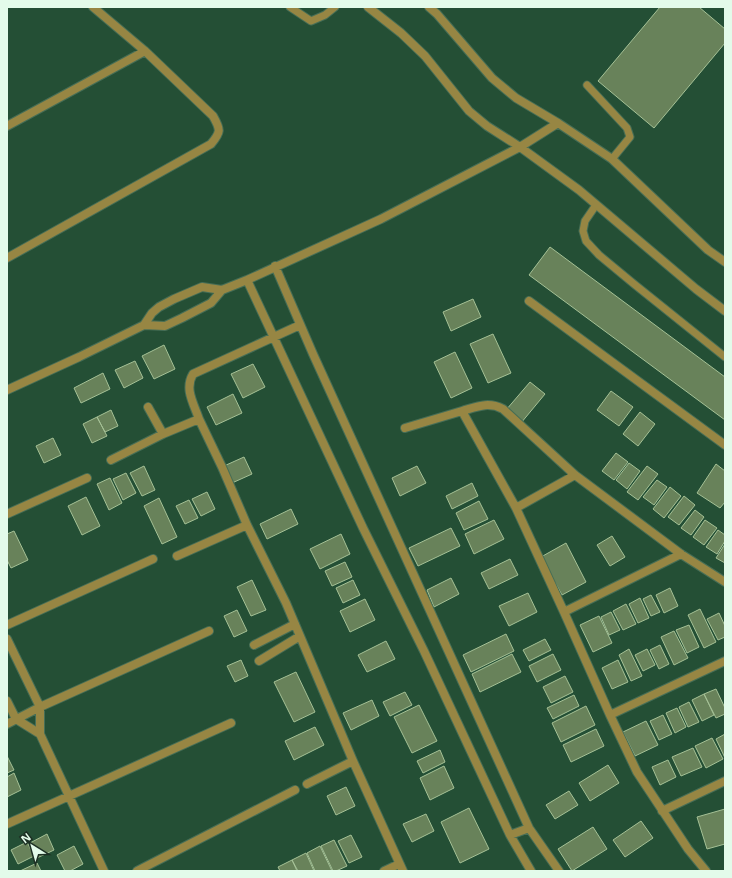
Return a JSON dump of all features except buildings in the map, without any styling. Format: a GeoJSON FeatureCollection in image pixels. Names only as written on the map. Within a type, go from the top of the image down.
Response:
{"type":"FeatureCollection","features":[{"type":"Feature","properties":{"kind":"street"},"geometry":{"type":"LineString","coordinates":[[7,258],[211,144],[220,131],[213,116],[145,51],[93,7]]}},
{"type":"Feature","properties":{"kind":"street"},"geometry":{"type":"LineString","coordinates":[[368,7],[401,33],[425,56],[469,111],[487,126],[520,147],[579,190],[696,289],[725,311]]}},
{"type":"Feature","properties":{"kind":"street"},"geometry":{"type":"LineString","coordinates":[[429,7],[447,25],[492,78],[516,98],[558,123],[612,159],[708,250],[725,262]]}},
{"type":"Feature","properties":{"kind":"street"},"geometry":{"type":"LineString","coordinates":[[7,126],[145,51]]}},
{"type":"Feature","properties":{"kind":"street"},"geometry":{"type":"LineString","coordinates":[[144,325],[165,326],[212,304],[222,290],[381,219],[520,147],[558,123]]}},
{"type":"Feature","properties":{"kind":"street"},"geometry":{"type":"LineString","coordinates":[[275,266],[529,828],[559,871]]}},
{"type":"Feature","properties":{"kind":"street"},"geometry":{"type":"LineString","coordinates":[[247,280],[275,336],[363,528],[424,651],[510,835],[531,871]]}},
{"type":"Feature","properties":{"kind":"street"},"geometry":{"type":"LineString","coordinates":[[7,390],[144,325],[159,307],[174,299],[202,286],[222,290]]}},
{"type":"Feature","properties":{"kind":"street"},"geometry":{"type":"LineString","coordinates":[[529,301],[725,446]]}},
{"type":"Feature","properties":{"kind":"street"},"geometry":{"type":"LineString","coordinates":[[300,324],[193,374],[189,381],[189,389],[199,419],[247,525],[295,624],[353,760],[401,867],[384,871]]}},
{"type":"Feature","properties":{"kind":"street"},"geometry":{"type":"LineString","coordinates":[[405,428],[485,404],[496,405],[575,475],[681,554],[725,582]]}},
{"type":"Feature","properties":{"kind":"street"},"geometry":{"type":"LineString","coordinates":[[148,407],[163,434]]}},
{"type":"Feature","properties":{"kind":"street"},"geometry":{"type":"LineString","coordinates":[[462,411],[516,508],[637,772],[688,849],[706,871]]}},
{"type":"Feature","properties":{"kind":"street"},"geometry":{"type":"LineString","coordinates":[[111,460],[163,434],[199,419]]}},
{"type":"Feature","properties":{"kind":"street"},"geometry":{"type":"LineString","coordinates":[[516,508],[575,475]]}},
{"type":"Feature","properties":{"kind":"street"},"geometry":{"type":"LineString","coordinates":[[7,514],[88,478]]}},
{"type":"Feature","properties":{"kind":"street"},"geometry":{"type":"LineString","coordinates":[[177,556],[247,525]]}},
{"type":"Feature","properties":{"kind":"street"},"geometry":{"type":"LineString","coordinates":[[564,612],[681,554]]}},
{"type":"Feature","properties":{"kind":"street"},"geometry":{"type":"LineString","coordinates":[[7,625],[153,559]]}},
{"type":"Feature","properties":{"kind":"street"},"geometry":{"type":"LineString","coordinates":[[254,645],[295,624]]}},
{"type":"Feature","properties":{"kind":"street"},"geometry":{"type":"LineString","coordinates":[[7,724],[40,707],[209,631]]}},
{"type":"Feature","properties":{"kind":"street"},"geometry":{"type":"LineString","coordinates":[[259,661],[300,636]]}},
{"type":"Feature","properties":{"kind":"street"},"geometry":{"type":"LineString","coordinates":[[7,638],[40,707],[40,734],[104,871]]}},
{"type":"Feature","properties":{"kind":"street"},"geometry":{"type":"LineString","coordinates":[[610,715],[725,661]]}},
{"type":"Feature","properties":{"kind":"street"},"geometry":{"type":"LineString","coordinates":[[7,701],[16,719],[40,734]]}},
{"type":"Feature","properties":{"kind":"street"},"geometry":{"type":"LineString","coordinates":[[7,824],[231,723]]}},
{"type":"Feature","properties":{"kind":"street"},"geometry":{"type":"LineString","coordinates":[[307,784],[353,760]]}},
{"type":"Feature","properties":{"kind":"street"},"geometry":{"type":"LineString","coordinates":[[662,811],[725,782]]}},
{"type":"Feature","properties":{"kind":"street"},"geometry":{"type":"LineString","coordinates":[[137,871],[295,790]]}},
{"type":"Feature","properties":{"kind":"street"},"geometry":{"type":"LineString","coordinates":[[510,835],[529,828]]}},
{"type":"Feature","properties":{"kind":"lane"},"geometry":{"type":"LineString","coordinates":[[290,7],[311,21],[325,15],[335,7]]}},
{"type":"Feature","properties":{"kind":"lane"},"geometry":{"type":"LineString","coordinates":[[587,85],[627,128],[630,137],[612,159]]}},
{"type":"Feature","properties":{"kind":"lane"},"geometry":{"type":"LineString","coordinates":[[596,205],[585,221],[583,231],[586,240],[599,254],[634,284],[725,356]]}}]}
